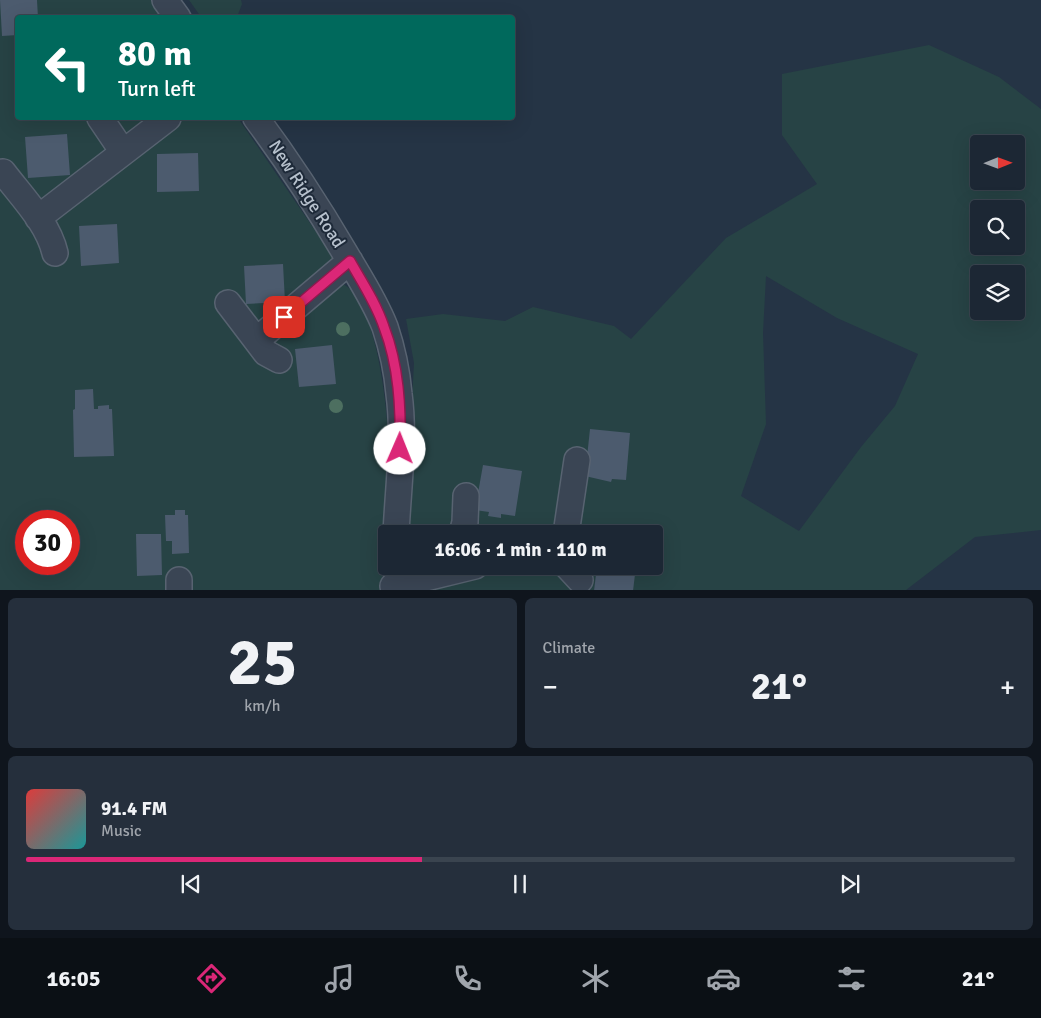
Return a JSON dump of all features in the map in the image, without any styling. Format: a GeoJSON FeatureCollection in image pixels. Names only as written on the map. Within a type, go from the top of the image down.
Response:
{"type":"FeatureCollection","features":[{"type":"Feature","properties":{"kind":"street"},"geometry":{"type":"LineString","coordinates":[[165,0],[176,15]]}},
{"type":"Feature","properties":{"kind":"street"},"geometry":{"type":"LineString","coordinates":[[101,120],[123,152]]}},
{"type":"Feature","properties":{"kind":"street"},"geometry":{"type":"LineString","coordinates":[[38,218],[165,120]]}},
{"type":"Feature","properties":{"kind":"street","name":"New Ridge Road"},"geometry":{"type":"LineString","coordinates":[[258,120],[283,154],[350,261],[373,301],[384,327],[398,385],[400,432],[396,525]]}},
{"type":"Feature","properties":{"kind":"street"},"geometry":{"type":"LineString","coordinates":[[3,172],[38,218],[52,240],[55,253]]}},
{"type":"Feature","properties":{"kind":"street"},"geometry":{"type":"LineString","coordinates":[[258,339],[350,261]]}},
{"type":"Feature","properties":{"kind":"street"},"geometry":{"type":"LineString","coordinates":[[228,303],[258,339],[266,353],[279,360]]}},
{"type":"Feature","properties":{"kind":"street"},"geometry":{"type":"LineString","coordinates":[[567,525],[577,460]]}},
{"type":"Feature","properties":{"kind":"street"},"geometry":{"type":"LineString","coordinates":[[464,525],[466,496]]}},
{"type":"Feature","properties":{"kind":"street"},"geometry":{"type":"LineString","coordinates":[[393,581],[443,575]]}},
{"type":"Feature","properties":{"kind":"green space"},"geometry":{"type":"Polygon","coordinates":[[[0,0],[153,0],[168,15],[15,15],[15,120],[239,120],[336,261],[339,283],[350,289],[360,303],[368,321],[380,365],[387,420],[385,525],[378,525],[378,575],[383,575],[382,590],[0,590],[0,0]]]}},
{"type":"Feature","properties":{"kind":"green space"},"geometry":{"type":"Polygon","coordinates":[[[189,0],[241,0],[242,4],[238,15],[200,15],[189,0]]]}},
{"type":"Feature","properties":{"kind":"green space"},"geometry":{"type":"Polygon","coordinates":[[[929,45],[999,77],[1041,109],[1041,530],[975,537],[906,590],[401,590],[402,575],[663,575],[663,525],[405,525],[414,363],[406,319],[443,314],[505,321],[533,307],[614,326],[631,339],[726,238],[817,184],[782,135],[782,74],[929,45]],[[766,276],[763,333],[766,424],[741,496],[799,531],[861,447],[895,406],[918,354],[837,318],[766,276]]]}},
{"type":"Feature","properties":{"kind":"building"},"geometry":{"type":"Polygon","coordinates":[[[0,0],[37,0],[38,15],[15,15],[15,35],[2,36],[0,0]]]}},
{"type":"Feature","properties":{"kind":"building"},"geometry":{"type":"Polygon","coordinates":[[[67,134],[70,175],[28,178],[25,137],[67,134]]]}},
{"type":"Feature","properties":{"kind":"building"},"geometry":{"type":"Polygon","coordinates":[[[198,153],[199,191],[157,192],[157,154],[198,153]]]}},
{"type":"Feature","properties":{"kind":"building"},"geometry":{"type":"Polygon","coordinates":[[[117,224],[119,263],[81,266],[79,226],[117,224]]]}},
{"type":"Feature","properties":{"kind":"building"},"geometry":{"type":"Polygon","coordinates":[[[283,264],[285,302],[246,304],[244,266],[283,264]]]}},
{"type":"Feature","properties":{"kind":"building"},"geometry":{"type":"Polygon","coordinates":[[[332,345],[336,384],[299,387],[295,349],[332,345]]]}},
{"type":"Feature","properties":{"kind":"building"},"geometry":{"type":"Polygon","coordinates":[[[93,389],[94,409],[98,409],[98,406],[109,405],[109,409],[112,409],[114,456],[74,457],[73,410],[75,409],[75,390],[93,389]]]}},
{"type":"Feature","properties":{"kind":"building"},"geometry":{"type":"Polygon","coordinates":[[[590,429],[630,433],[626,480],[612,479],[611,482],[585,476],[590,429]]]}},
{"type":"Feature","properties":{"kind":"building"},"geometry":{"type":"Polygon","coordinates":[[[483,465],[522,471],[515,516],[501,514],[501,518],[488,516],[489,512],[475,510],[483,465]]]}},
{"type":"Feature","properties":{"kind":"building"},"geometry":{"type":"Polygon","coordinates":[[[175,510],[185,510],[185,515],[188,515],[189,553],[172,554],[172,541],[166,541],[165,515],[175,515],[175,510]]]}},
{"type":"Feature","properties":{"kind":"building"},"geometry":{"type":"Polygon","coordinates":[[[136,534],[161,534],[162,575],[137,576],[136,534]]]}},
{"type":"Feature","properties":{"kind":"building"},"geometry":{"type":"Polygon","coordinates":[[[596,575],[635,575],[633,590],[594,590],[596,575]]]}},
{"type":"Feature","properties":{"kind":"route"},"geometry":{"type":"LineString","coordinates":[[284,317],[350,261],[373,301],[393,356],[400,394],[400,449]]}}]}
